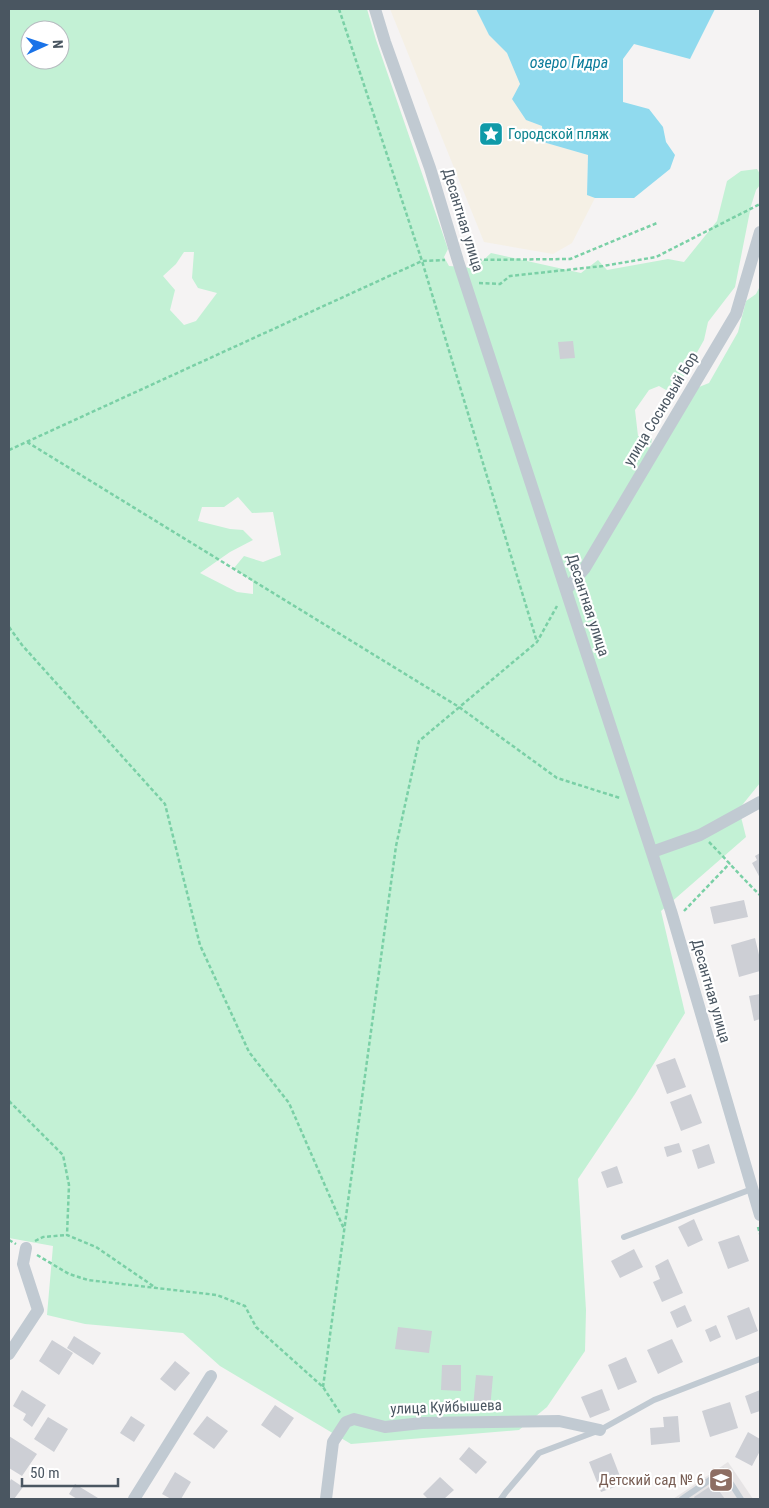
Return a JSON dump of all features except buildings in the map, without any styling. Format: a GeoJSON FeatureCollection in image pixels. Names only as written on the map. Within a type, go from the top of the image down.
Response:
{"type":"FeatureCollection","features":[{"type":"Feature","properties":{"kind":"street","name":"Десантная улица"},"geometry":{"type":"LineString","coordinates":[[375,9],[430,168],[465,282],[671,911],[756,1193],[760,1215]]}},
{"type":"Feature","properties":{"kind":"street","name":"улица Сосновый Бор"},"geometry":{"type":"LineString","coordinates":[[566,590],[585,568],[736,314],[760,232]]}},
{"type":"Feature","properties":{"kind":"street"},"geometry":{"type":"LineString","coordinates":[[652,852],[700,834],[760,802]]}},
{"type":"Feature","properties":{"kind":"street"},"geometry":{"type":"LineString","coordinates":[[9,1354],[38,1310],[23,1264],[26,1248]]}},
{"type":"Feature","properties":{"kind":"street"},"geometry":{"type":"LineString","coordinates":[[134,1499],[211,1376]]}},
{"type":"Feature","properties":{"kind":"street","name":"улица Куйбышева"},"geometry":{"type":"LineString","coordinates":[[346,1422],[354,1419],[385,1427],[422,1423],[559,1421],[600,1430]]}},
{"type":"Feature","properties":{"kind":"street"},"geometry":{"type":"LineString","coordinates":[[326,1499],[333,1442],[346,1422]]}},
{"type":"Feature","properties":{"kind":"lane"},"geometry":{"type":"LineString","coordinates":[[624,1237],[756,1193]]}},
{"type":"Feature","properties":{"kind":"lane"},"geometry":{"type":"LineString","coordinates":[[501,1499],[539,1453],[600,1430],[654,1400],[760,1359]]}},
{"type":"Feature","properties":{"kind":"lane"},"geometry":{"type":"LineString","coordinates":[[682,1499],[723,1471],[740,1499]]}},
{"type":"Feature","properties":{"kind":"path"},"geometry":{"type":"LineString","coordinates":[[339,9],[422,260],[537,642]]}},
{"type":"Feature","properties":{"kind":"path"},"geometry":{"type":"LineString","coordinates":[[465,282],[500,284],[510,276],[603,266],[656,257],[760,204]]}},
{"type":"Feature","properties":{"kind":"path"},"geometry":{"type":"LineString","coordinates":[[9,450],[422,260],[570,259],[657,223]]}},
{"type":"Feature","properties":{"kind":"path"},"geometry":{"type":"LineString","coordinates":[[27,442],[459,707],[556,778],[636,803]]}},
{"type":"Feature","properties":{"kind":"path"},"geometry":{"type":"LineString","coordinates":[[323,1387],[396,846],[419,742],[537,642],[566,590]]}},
{"type":"Feature","properties":{"kind":"path"},"geometry":{"type":"LineString","coordinates":[[9,627],[22,645],[165,804],[200,945],[249,1052],[289,1103],[344,1230]]}},
{"type":"Feature","properties":{"kind":"path"},"geometry":{"type":"LineString","coordinates":[[700,834],[760,895]]}},
{"type":"Feature","properties":{"kind":"path"},"geometry":{"type":"LineString","coordinates":[[671,911],[684,912],[730,863]]}},
{"type":"Feature","properties":{"kind":"path"},"geometry":{"type":"LineString","coordinates":[[9,1101],[63,1155],[69,1185],[67,1235]]}},
{"type":"Feature","properties":{"kind":"path"},"geometry":{"type":"LineString","coordinates":[[26,1248],[42,1237],[67,1235],[96,1247],[156,1288]]}},
{"type":"Feature","properties":{"kind":"path"},"geometry":{"type":"LineString","coordinates":[[9,1240],[26,1248],[68,1274],[88,1280],[217,1295],[245,1306],[256,1327],[323,1387],[346,1422]]}},
{"type":"Feature","properties":{"kind":"shaded area","name":"Детский сад № 6"},"geometry":{"type":"Polygon","coordinates":[[[728,1462],[753,1499],[673,1499],[728,1462]]]}},
{"type":"Feature","properties":{"kind":"green space"},"geometry":{"type":"Polygon","coordinates":[[[9,9],[367,9],[448,249],[444,257],[449,266],[475,268],[491,253],[581,273],[598,260],[607,270],[668,259],[684,262],[717,221],[727,181],[741,171],[757,169],[760,174],[760,185],[756,190],[751,206],[735,287],[708,322],[704,340],[681,381],[666,390],[659,386],[649,390],[635,410],[638,436],[652,438],[651,445],[668,430],[689,391],[709,383],[738,332],[746,301],[756,294],[760,286],[760,783],[739,809],[746,837],[661,911],[685,1013],[635,1094],[578,1179],[586,1310],[585,1351],[547,1407],[519,1430],[351,1444],[220,1366],[183,1333],[85,1324],[47,1315],[53,1246],[9,1238],[9,9]],[[184,252],[176,264],[163,276],[175,290],[170,310],[184,325],[196,321],[217,293],[198,288],[192,278],[194,252],[184,252]],[[238,497],[224,507],[202,507],[198,521],[230,529],[243,530],[253,540],[230,552],[200,573],[237,592],[253,594],[253,582],[234,568],[244,556],[263,562],[281,555],[273,512],[252,513],[238,497]]]}},
{"type":"Feature","properties":{"kind":"sand","name":"Городской пляж"},"geometry":{"type":"Polygon","coordinates":[[[390,9],[476,9],[489,35],[507,53],[520,84],[512,99],[526,120],[542,126],[543,142],[588,155],[587,194],[595,198],[572,243],[553,254],[484,242],[390,9]]]}},
{"type":"Feature","properties":{"kind":"water","name":"озеро Гидра"},"geometry":{"type":"Polygon","coordinates":[[[476,9],[715,9],[690,59],[634,44],[623,59],[623,102],[649,109],[663,127],[666,142],[675,155],[670,169],[634,198],[595,198],[587,195],[588,155],[543,142],[542,126],[526,120],[512,99],[520,84],[507,53],[489,35],[476,9]]]}},
{"type":"Feature","properties":{"kind":"place","name":"Городской пляж"},"geometry":{"type":"Point","coordinates":[491,134]}},
{"type":"Feature","properties":{"kind":"place","name":"Детский сад № 6"},"geometry":{"type":"Point","coordinates":[721,1480]}}]}
